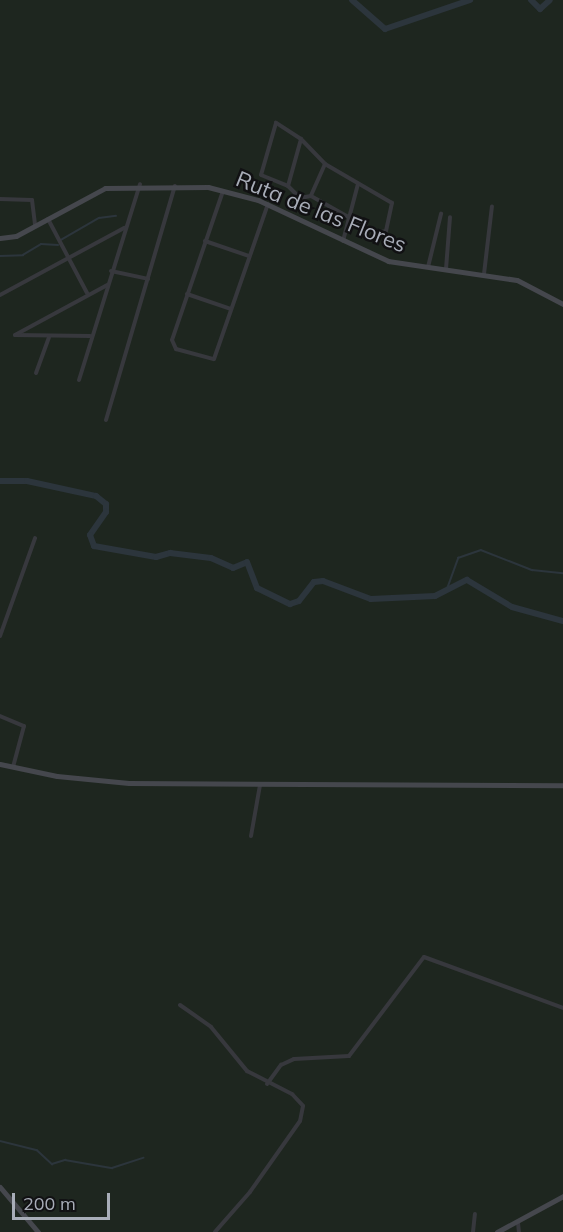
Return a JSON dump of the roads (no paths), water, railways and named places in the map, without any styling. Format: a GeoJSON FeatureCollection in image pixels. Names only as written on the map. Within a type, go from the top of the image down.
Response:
{"type":"FeatureCollection","features":[{"type":"Feature","properties":{"kind":"street"},"geometry":{"type":"LineString","coordinates":[[274,124],[282,124],[302,139],[326,164],[389,201],[392,210],[384,233],[311,196],[300,198],[288,186],[260,173],[274,124]]}},
{"type":"Feature","properties":{"kind":"street"},"geometry":{"type":"LineString","coordinates":[[288,186],[302,139]]}},
{"type":"Feature","properties":{"kind":"street"},"geometry":{"type":"LineString","coordinates":[[311,196],[326,164]]}},
{"type":"Feature","properties":{"kind":"street"},"geometry":{"type":"LineString","coordinates":[[79,380],[90,336],[140,184]]}},
{"type":"Feature","properties":{"kind":"street","name":"Ruta de las Flores"},"geometry":{"type":"LineString","coordinates":[[0,238],[35,225],[105,188],[140,184],[224,190],[268,204],[342,242],[388,261],[517,280],[563,304]]}},
{"type":"Feature","properties":{"kind":"street"},"geometry":{"type":"LineString","coordinates":[[342,242],[358,184]]}},
{"type":"Feature","properties":{"kind":"street"},"geometry":{"type":"LineString","coordinates":[[106,420],[175,185]]}},
{"type":"Feature","properties":{"kind":"street"},"geometry":{"type":"LineString","coordinates":[[224,190],[172,340],[176,349],[214,358],[268,204]]}},
{"type":"Feature","properties":{"kind":"street"},"geometry":{"type":"LineString","coordinates":[[0,199],[32,200],[35,225]]}},
{"type":"Feature","properties":{"kind":"street"},"geometry":{"type":"LineString","coordinates":[[484,274],[492,206]]}},
{"type":"Feature","properties":{"kind":"street"},"geometry":{"type":"LineString","coordinates":[[428,267],[441,214]]}},
{"type":"Feature","properties":{"kind":"street"},"geometry":{"type":"LineString","coordinates":[[446,269],[450,217]]}},
{"type":"Feature","properties":{"kind":"street"},"geometry":{"type":"LineString","coordinates":[[47,218],[87,293]]}},
{"type":"Feature","properties":{"kind":"street"},"geometry":{"type":"LineString","coordinates":[[0,295],[124,228]]}},
{"type":"Feature","properties":{"kind":"street"},"geometry":{"type":"LineString","coordinates":[[205,241],[249,255]]}},
{"type":"Feature","properties":{"kind":"street"},"geometry":{"type":"LineString","coordinates":[[111,271],[148,279]]}},
{"type":"Feature","properties":{"kind":"street"},"geometry":{"type":"LineString","coordinates":[[90,336],[15,335],[87,293],[107,285]]}},
{"type":"Feature","properties":{"kind":"street"},"geometry":{"type":"LineString","coordinates":[[188,294],[231,309]]}},
{"type":"Feature","properties":{"kind":"street"},"geometry":{"type":"LineString","coordinates":[[36,373],[49,337]]}},
{"type":"Feature","properties":{"kind":"street"},"geometry":{"type":"LineString","coordinates":[[0,636],[35,538]]}},
{"type":"Feature","properties":{"kind":"street"},"geometry":{"type":"LineString","coordinates":[[0,717],[24,726],[13,767]]}},
{"type":"Feature","properties":{"kind":"street"},"geometry":{"type":"LineString","coordinates":[[0,764],[48,775],[109,782],[260,785],[563,785]]}},
{"type":"Feature","properties":{"kind":"street"},"geometry":{"type":"LineString","coordinates":[[251,836],[260,785]]}},
{"type":"Feature","properties":{"kind":"street"},"geometry":{"type":"LineString","coordinates":[[267,1084],[273,1072],[294,1059],[349,1056],[424,957],[563,1008]]}},
{"type":"Feature","properties":{"kind":"street"},"geometry":{"type":"LineString","coordinates":[[180,1005],[212,1027],[247,1071],[267,1084],[299,1099],[303,1113],[250,1192],[215,1232]]}},
{"type":"Feature","properties":{"kind":"street"},"geometry":{"type":"LineString","coordinates":[[0,1186],[38,1232]]}},
{"type":"Feature","properties":{"kind":"street"},"geometry":{"type":"LineString","coordinates":[[497,1232],[518,1223],[563,1196]]}},
{"type":"Feature","properties":{"kind":"street"},"geometry":{"type":"LineString","coordinates":[[473,1232],[474,1214]]}},
{"type":"Feature","properties":{"kind":"street"},"geometry":{"type":"LineString","coordinates":[[518,1223],[519,1232]]}},
{"type":"Feature","properties":{"kind":"waterway"},"geometry":{"type":"LineString","coordinates":[[352,0],[385,29],[470,0]]}},
{"type":"Feature","properties":{"kind":"waterway"},"geometry":{"type":"LineString","coordinates":[[531,0],[540,9],[550,0]]}},
{"type":"Feature","properties":{"kind":"waterway"},"geometry":{"type":"LineString","coordinates":[[61,240],[99,218],[116,216]]}},
{"type":"Feature","properties":{"kind":"waterway"},"geometry":{"type":"LineString","coordinates":[[0,256],[23,255],[41,244],[58,245]]}},
{"type":"Feature","properties":{"kind":"waterway"},"geometry":{"type":"LineString","coordinates":[[0,481],[27,481],[96,496],[106,504],[106,512],[90,535],[94,546],[156,557],[170,553],[211,558],[233,568],[247,562],[257,588],[290,604],[299,601],[314,582],[323,581],[371,599],[435,596],[467,580],[512,607],[563,621]]}},
{"type":"Feature","properties":{"kind":"waterway"},"geometry":{"type":"LineString","coordinates":[[447,589],[458,558],[481,550],[532,570],[563,573]]}},
{"type":"Feature","properties":{"kind":"waterway"},"geometry":{"type":"LineString","coordinates":[[0,1141],[37,1150],[52,1164],[65,1160],[112,1168],[143,1158]]}}]}
